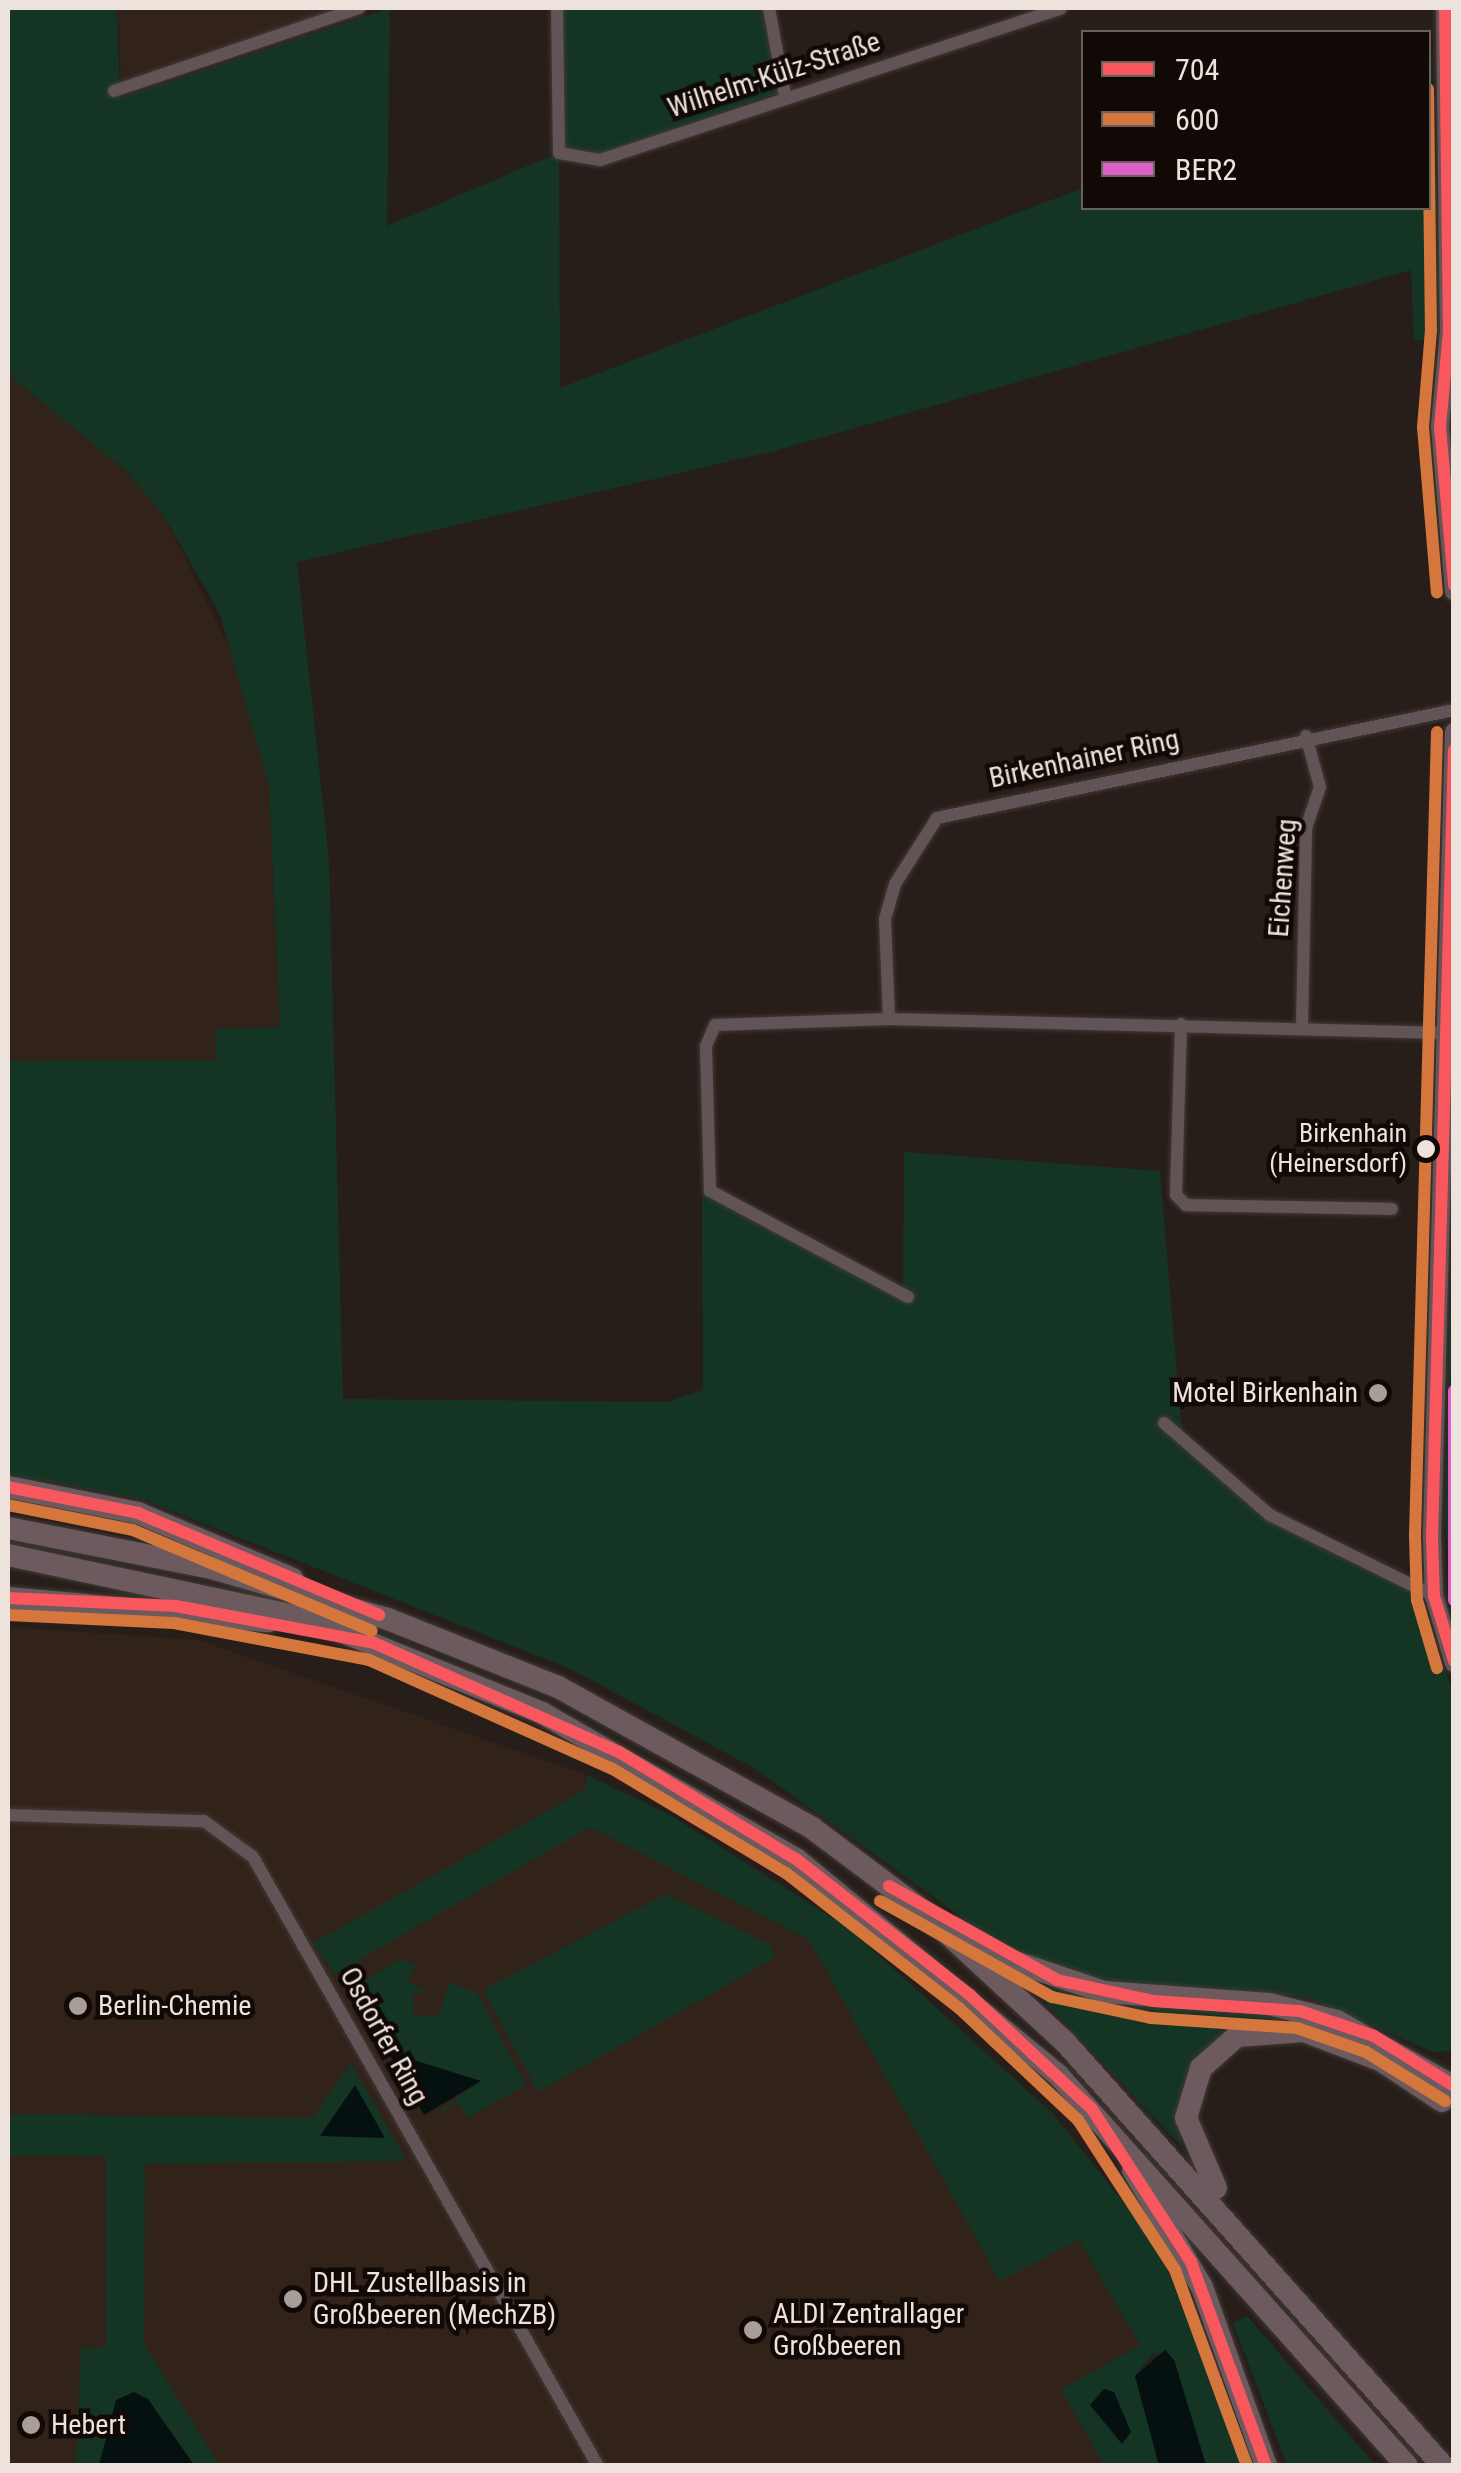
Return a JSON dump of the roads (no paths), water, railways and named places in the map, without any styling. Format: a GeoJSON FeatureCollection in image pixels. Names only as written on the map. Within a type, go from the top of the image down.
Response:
{"type":"FeatureCollection","features":[{"type":"Feature","properties":{"kind":"highway"},"geometry":{"type":"LineString","coordinates":[[8,1487],[138,1513],[317,1595],[638,1727],[812,1828],[922,1911],[1064,2042],[1244,2234],[1442,2466]]}},
{"type":"Feature","properties":{"kind":"highway"},"geometry":{"type":"LineString","coordinates":[[8,1528],[317,1595]]}},
{"type":"Feature","properties":{"kind":"highway"},"geometry":{"type":"LineString","coordinates":[[8,1555],[202,1590],[374,1643],[619,1752],[796,1859],[970,1994],[1092,2109],[1406,2466]]}},
{"type":"Feature","properties":{"kind":"highway"},"geometry":{"type":"LineString","coordinates":[[8,1598],[176,1606],[374,1643]]}},
{"type":"Feature","properties":{"kind":"highway"},"geometry":{"type":"LineString","coordinates":[[922,1911],[1008,1960],[1088,1988],[1269,2004],[1337,2021],[1450,2091]]}},
{"type":"Feature","properties":{"kind":"highway"},"geometry":{"type":"LineString","coordinates":[[1244,2234],[1187,2134],[1190,2093],[1225,2043],[1256,2029],[1304,2031],[1450,2091]]}},
{"type":"Feature","properties":{"kind":"highway"},"geometry":{"type":"LineString","coordinates":[[1092,2109],[1190,2262],[1266,2466]]}},
{"type":"Feature","properties":{"kind":"main road"},"geometry":{"type":"LineString","coordinates":[[1445,8],[1451,366],[1440,427],[1452,468],[1454,591]]}},
{"type":"Feature","properties":{"kind":"main road"},"geometry":{"type":"LineString","coordinates":[[1454,732],[1434,1596],[1454,1663]]}},
{"type":"Feature","properties":{"kind":"street"},"geometry":{"type":"LineString","coordinates":[[114,91],[359,8]]}},
{"type":"Feature","properties":{"kind":"street","name":"Wilhelm-Külz-Straße"},"geometry":{"type":"LineString","coordinates":[[557,8],[559,153],[600,160],[785,95],[1061,8]]}},
{"type":"Feature","properties":{"kind":"street"},"geometry":{"type":"LineString","coordinates":[[769,8],[785,95]]}},
{"type":"Feature","properties":{"kind":"street"},"geometry":{"type":"LineString","coordinates":[[1005,8],[1011,24]]}},
{"type":"Feature","properties":{"kind":"street","name":"Birkenhainer Ring"},"geometry":{"type":"LineString","coordinates":[[889,1019],[885,919],[912,852],[938,818],[1306,736],[1454,710]]}},
{"type":"Feature","properties":{"kind":"street","name":"Eichenweg"},"geometry":{"type":"LineString","coordinates":[[1302,1026],[1306,828],[1320,787],[1306,736]]}},
{"type":"Feature","properties":{"kind":"street"},"geometry":{"type":"LineString","coordinates":[[908,1296],[710,1191],[706,1046],[716,1025],[889,1019],[1445,1032]]}},
{"type":"Feature","properties":{"kind":"street"},"geometry":{"type":"LineString","coordinates":[[1181,1024],[1176,1195],[1186,1205],[1392,1209]]}},
{"type":"Feature","properties":{"kind":"street"},"geometry":{"type":"LineString","coordinates":[[1164,1423],[1270,1515],[1434,1596]]}},
{"type":"Feature","properties":{"kind":"street","name":"Osdorfer Ring"},"geometry":{"type":"LineString","coordinates":[[8,1815],[204,1822],[253,1857],[598,2466]]}},
{"type":"Feature","properties":{"kind":"place","name":"Birkenhain (Heinersdorf)"},"geometry":{"type":"Point","coordinates":[1426,1149]}},
{"type":"Feature","properties":{"kind":"place","name":"Motel Birkenhain"},"geometry":{"type":"Point","coordinates":[1378,1393]}},
{"type":"Feature","properties":{"kind":"place","name":"Berlin-Chemie"},"geometry":{"type":"Point","coordinates":[78,2006]}},
{"type":"Feature","properties":{"kind":"place","name":"DHL Zustellbasis in Großbeeren (MechZB)"},"geometry":{"type":"Point","coordinates":[293,2299]}},
{"type":"Feature","properties":{"kind":"place","name":"ALDI Zentrallager Großbeeren"},"geometry":{"type":"Point","coordinates":[753,2330]}},
{"type":"Feature","properties":{"kind":"place","name":"Hebert"},"geometry":{"type":"Point","coordinates":[31,2425]}}]}
